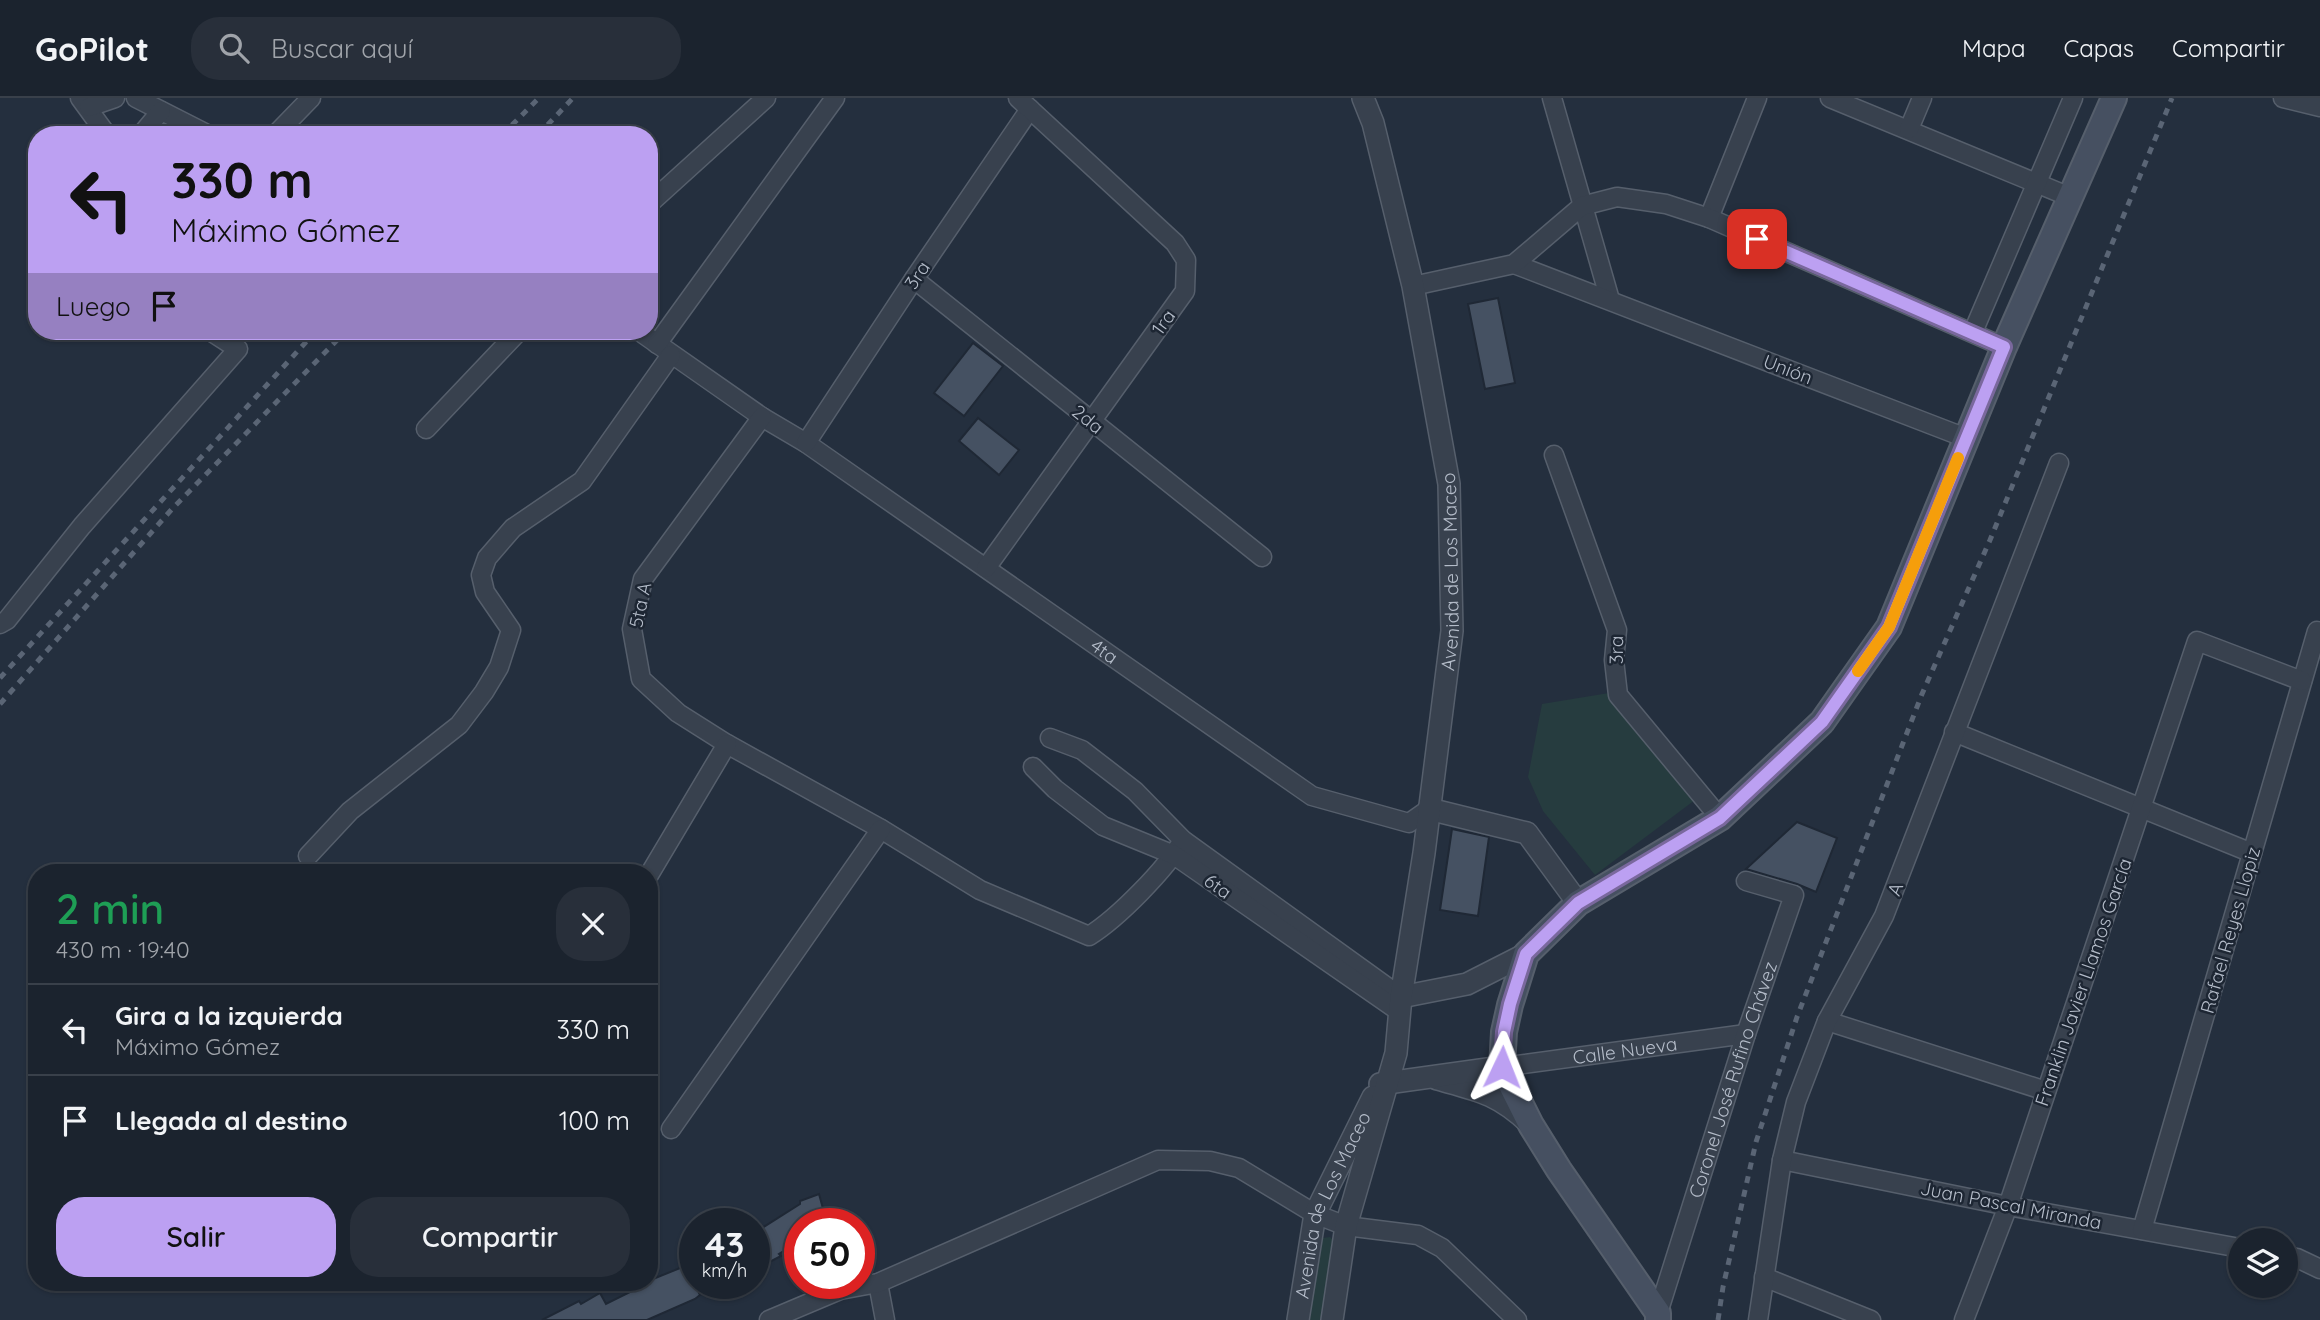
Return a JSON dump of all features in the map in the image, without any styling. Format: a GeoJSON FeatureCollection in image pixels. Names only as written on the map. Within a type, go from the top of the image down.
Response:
{"type":"FeatureCollection","features":[{"type":"Feature","properties":{"kind":"main road","name":"Coronel José Rufino Chávez"},"geometry":{"type":"LineString","coordinates":[[1658,1316],[1559,1170],[1531,1125],[1502,1067],[1504,1032],[1526,954],[1578,903],[1720,818],[1822,722],[1889,627],[2004,347],[2114,98]]}},
{"type":"Feature","properties":{"kind":"street"},"geometry":{"type":"LineString","coordinates":[[101,126],[84,102],[115,98]]}},
{"type":"Feature","properties":{"kind":"street"},"geometry":{"type":"LineString","coordinates":[[136,98],[191,126]]}},
{"type":"Feature","properties":{"kind":"street"},"geometry":{"type":"LineString","coordinates":[[284,126],[311,98]]}},
{"type":"Feature","properties":{"kind":"street"},"geometry":{"type":"LineString","coordinates":[[658,196],[766,98]]}},
{"type":"Feature","properties":{"kind":"street"},"geometry":{"type":"LineString","coordinates":[[309,856],[350,811],[459,725],[484,692],[499,667],[510,630],[485,592],[481,575],[487,558],[513,528],[582,481],[664,350],[835,98]]}},
{"type":"Feature","properties":{"kind":"street","name":"Avenida de Los Maceo"},"geometry":{"type":"LineString","coordinates":[[1332,1320],[1346,1226],[1397,1033],[1452,631],[1449,484],[1413,286],[1373,123],[1363,98]]}},
{"type":"Feature","properties":{"kind":"street"},"geometry":{"type":"LineString","coordinates":[[1552,98],[1610,300]]}},
{"type":"Feature","properties":{"kind":"street"},"geometry":{"type":"LineString","coordinates":[[1709,218],[1758,98]]}},
{"type":"Feature","properties":{"kind":"street"},"geometry":{"type":"LineString","coordinates":[[1830,98],[2070,197]]}},
{"type":"Feature","properties":{"kind":"street"},"geometry":{"type":"LineString","coordinates":[[1909,129],[1922,98]]}},
{"type":"Feature","properties":{"kind":"street"},"geometry":{"type":"LineString","coordinates":[[1973,332],[2073,98]]}},
{"type":"Feature","properties":{"kind":"street"},"geometry":{"type":"LineString","coordinates":[[2283,98],[2309,103]]}},
{"type":"Feature","properties":{"kind":"street","name":"3ra"},"geometry":{"type":"LineString","coordinates":[[806,443],[914,279],[1024,103]]}},
{"type":"Feature","properties":{"kind":"street","name":"1ra"},"geometry":{"type":"LineString","coordinates":[[986,568],[1185,291],[1186,260],[1174,243],[1024,103]]}},
{"type":"Feature","properties":{"kind":"street"},"geometry":{"type":"LineString","coordinates":[[149,126],[162,111]]}},
{"type":"Feature","properties":{"kind":"street"},"geometry":{"type":"LineString","coordinates":[[1413,286],[1514,264],[1581,206],[1617,197],[1666,204],[1709,218],[2004,347]]}},
{"type":"Feature","properties":{"kind":"street","name":"Unión"},"geometry":{"type":"LineString","coordinates":[[1514,264],[1966,438]]}},
{"type":"Feature","properties":{"kind":"street","name":"2da"},"geometry":{"type":"LineString","coordinates":[[914,279],[1262,557]]}},
{"type":"Feature","properties":{"kind":"street"},"geometry":{"type":"LineString","coordinates":[[0,624],[7,620],[82,526],[238,349],[224,340]]}},
{"type":"Feature","properties":{"kind":"street"},"geometry":{"type":"LineString","coordinates":[[426,429],[510,340]]}},
{"type":"Feature","properties":{"kind":"street","name":"4ta"},"geometry":{"type":"LineString","coordinates":[[651,340],[762,417],[806,443],[1312,796],[1409,824],[1429,809]]}},
{"type":"Feature","properties":{"kind":"street","name":"5ta A"},"geometry":{"type":"LineString","coordinates":[[762,417],[643,579],[632,629],[641,679],[678,713],[727,744],[881,829],[980,890],[1089,936],[1107,925],[1178,847]]}},
{"type":"Feature","properties":{"kind":"street","name":"3ra"},"geometry":{"type":"LineString","coordinates":[[1554,455],[1617,630],[1614,660],[1618,695],[1720,818]]}},
{"type":"Feature","properties":{"kind":"street","name":"A"},"geometry":{"type":"LineString","coordinates":[[1758,1320],[1782,1160],[1796,1102],[1827,1021],[1884,916],[2059,463]]}},
{"type":"Feature","properties":{"kind":"street","name":"Rafael Reyes Llopiz"},"geometry":{"type":"LineString","coordinates":[[2142,1230],[2317,631]]}},
{"type":"Feature","properties":{"kind":"street","name":"Franklin Javier Llamos García"},"geometry":{"type":"LineString","coordinates":[[1964,1320],[2008,1206],[2197,641],[2302,681]]}},
{"type":"Feature","properties":{"kind":"street"},"geometry":{"type":"LineString","coordinates":[[1954,732],[2252,853]]}},
{"type":"Feature","properties":{"kind":"street","name":"6ta"},"geometry":{"type":"LineString","coordinates":[[1050,738],[1082,750],[1135,792],[1178,847],[1400,1005]]}},
{"type":"Feature","properties":{"kind":"street"},"geometry":{"type":"LineString","coordinates":[[656,864],[727,744]]}},
{"type":"Feature","properties":{"kind":"street","name":"6ta"},"geometry":{"type":"LineString","coordinates":[[1034,767],[1055,789],[1103,826],[1178,847]]}},
{"type":"Feature","properties":{"kind":"street"},"geometry":{"type":"LineString","coordinates":[[1429,809],[1527,833],[1578,903]]}},
{"type":"Feature","properties":{"kind":"street"},"geometry":{"type":"LineString","coordinates":[[671,1129],[881,829]]}},
{"type":"Feature","properties":{"kind":"street","name":"Coronel José Rufino Chávez"},"geometry":{"type":"LineString","coordinates":[[1658,1316],[1746,1034],[1794,895],[1745,881]]}},
{"type":"Feature","properties":{"kind":"street"},"geometry":{"type":"LineString","coordinates":[[1400,1005],[1468,984],[1526,954]]}},
{"type":"Feature","properties":{"kind":"street"},"geometry":{"type":"LineString","coordinates":[[1827,1021],[2046,1091]]}},
{"type":"Feature","properties":{"kind":"street","name":"Calle Nueva"},"geometry":{"type":"LineString","coordinates":[[1384,1083],[1746,1034]]}},
{"type":"Feature","properties":{"kind":"street"},"geometry":{"type":"LineString","coordinates":[[1428,1076],[1492,1094],[1531,1125]]}},
{"type":"Feature","properties":{"kind":"street","name":"Avenida de Los Maceo"},"geometry":{"type":"LineString","coordinates":[[1298,1320],[1315,1214],[1384,1083]]}},
{"type":"Feature","properties":{"kind":"street"},"geometry":{"type":"LineString","coordinates":[[768,1320],[840,1290],[878,1283],[1158,1160],[1210,1161],[1239,1168],[1315,1214],[1346,1226],[1418,1235],[1441,1248],[1517,1320]]}},
{"type":"Feature","properties":{"kind":"street","name":"Juan Pascal Miranda"},"geometry":{"type":"LineString","coordinates":[[1782,1160],[2008,1206],[2228,1246]]}},
{"type":"Feature","properties":{"kind":"street"},"geometry":{"type":"LineString","coordinates":[[2298,1258],[2320,1269]]}},
{"type":"Feature","properties":{"kind":"street"},"geometry":{"type":"LineString","coordinates":[[1764,1277],[1871,1320]]}},
{"type":"Feature","properties":{"kind":"street"},"geometry":{"type":"LineString","coordinates":[[878,1283],[885,1320]]}},
{"type":"Feature","properties":{"kind":"green space"},"geometry":{"type":"Polygon","coordinates":[[[1609,693],[1695,800],[1595,875],[1543,811],[1528,777],[1542,704],[1609,693]]]}},
{"type":"Feature","properties":{"kind":"green space"},"geometry":{"type":"Polygon","coordinates":[[[1330,1237],[1335,1242],[1323,1320],[1305,1320],[1319,1242],[1330,1237]]]}},
{"type":"Feature","properties":{"kind":"building"},"geometry":{"type":"Polygon","coordinates":[[[1498,298],[1515,383],[1485,389],[1468,304],[1498,298]]]}},
{"type":"Feature","properties":{"kind":"building"},"geometry":{"type":"Polygon","coordinates":[[[973,343],[1003,366],[964,416],[934,393],[973,343]]]}},
{"type":"Feature","properties":{"kind":"building"},"geometry":{"type":"Polygon","coordinates":[[[978,418],[1019,450],[999,475],[959,441],[978,418]]]}},
{"type":"Feature","properties":{"kind":"building"},"geometry":{"type":"Polygon","coordinates":[[[1797,822],[1837,838],[1816,892],[1746,869],[1797,822]]]}},
{"type":"Feature","properties":{"kind":"building"},"geometry":{"type":"Polygon","coordinates":[[[1452,829],[1489,837],[1478,916],[1440,910],[1452,829]]]}},
{"type":"Feature","properties":{"kind":"building"},"geometry":{"type":"Polygon","coordinates":[[[819,1194],[823,1208],[794,1208],[800,1201],[819,1194]]]}},
{"type":"Feature","properties":{"kind":"building"},"geometry":{"type":"Polygon","coordinates":[[[784,1214],[784,1251],[779,1254],[781,1256],[770,1262],[770,1223],[784,1214]]]}},
{"type":"Feature","properties":{"kind":"building"},"geometry":{"type":"Polygon","coordinates":[[[679,1268],[679,1299],[695,1299],[647,1320],[542,1320],[600,1293],[606,1304],[632,1291],[658,1291],[658,1277],[679,1268]]]}},
{"type":"Feature","properties":{"kind":"railway"},"geometry":{"type":"LineString","coordinates":[[511,126],[539,98]]}},
{"type":"Feature","properties":{"kind":"railway"},"geometry":{"type":"LineString","coordinates":[[547,126],[573,98]]}},
{"type":"Feature","properties":{"kind":"railway"},"geometry":{"type":"LineString","coordinates":[[1718,1320],[1756,1142],[1797,1017],[1922,694],[1990,540],[2172,98]]}},
{"type":"Feature","properties":{"kind":"railway"},"geometry":{"type":"LineString","coordinates":[[0,678],[308,340]]}},
{"type":"Feature","properties":{"kind":"railway"},"geometry":{"type":"LineString","coordinates":[[0,704],[172,509],[337,340]]}},
{"type":"Feature","properties":{"kind":"slow traffic"},"geometry":{"type":"LineString","coordinates":[[1858,671],[1889,627],[1958,458]]}},
{"type":"Feature","properties":{"kind":"route"},"geometry":{"type":"LineString","coordinates":[[1502,1067],[1504,1032],[1526,954],[1578,903],[1720,818],[1822,722],[1889,627],[2004,347],[1757,239]]}}]}
